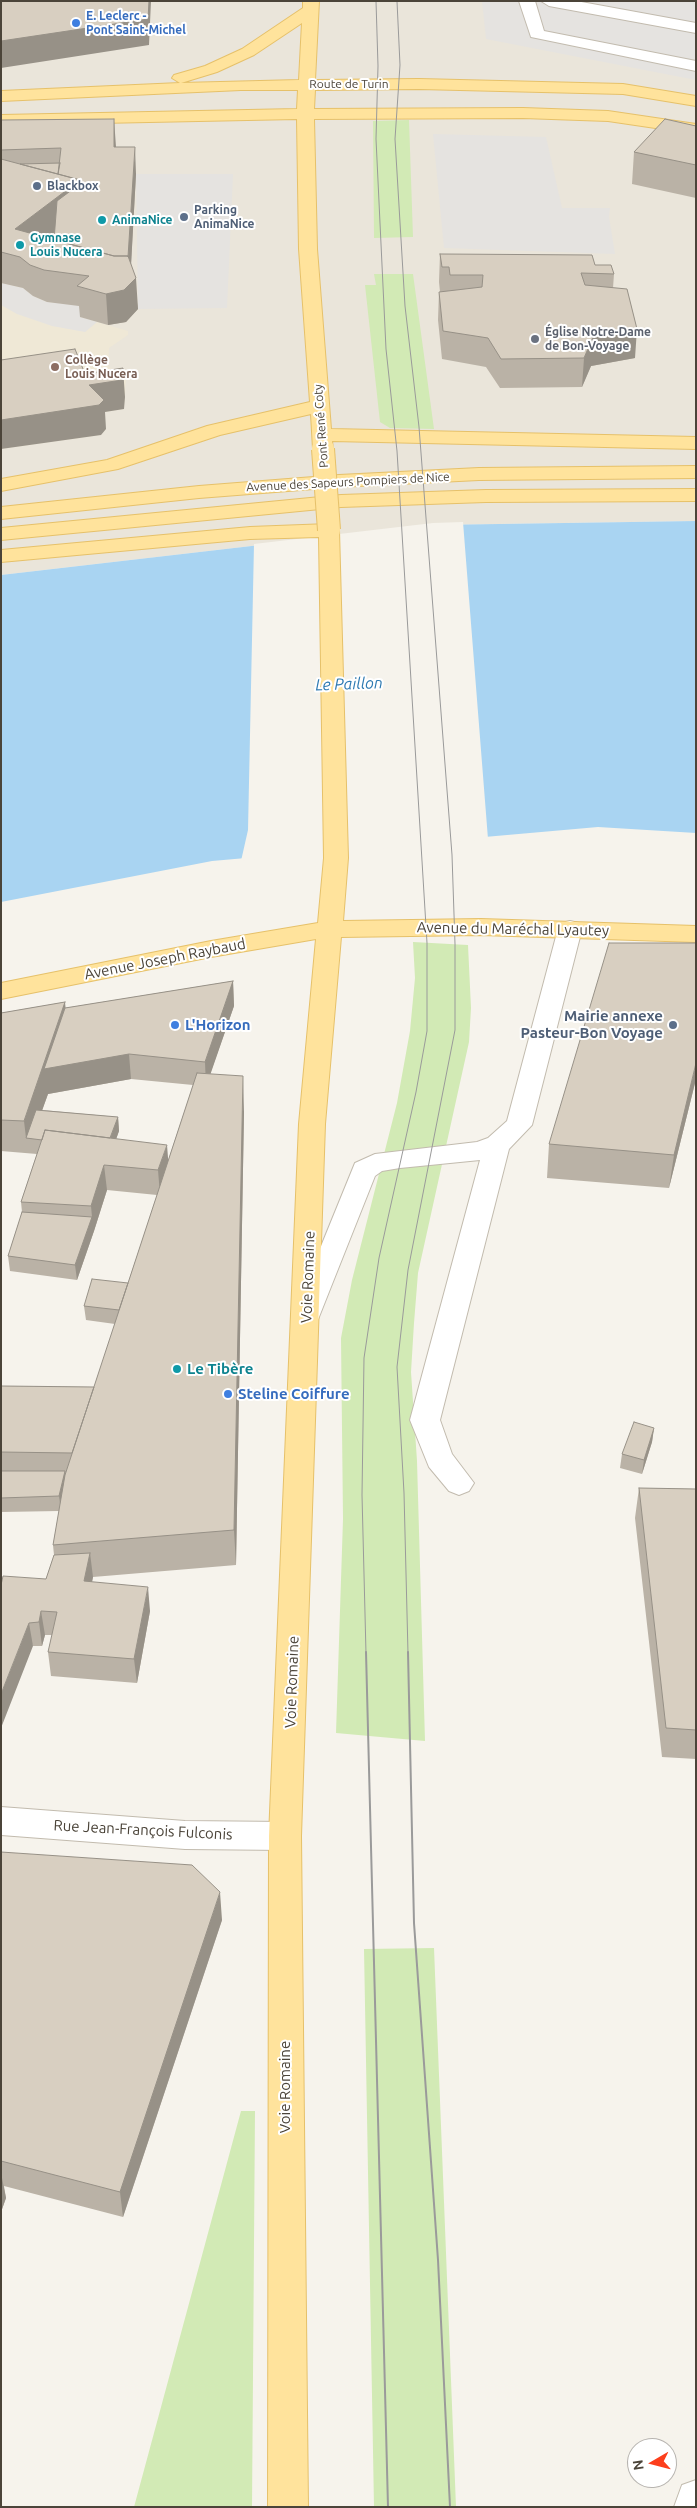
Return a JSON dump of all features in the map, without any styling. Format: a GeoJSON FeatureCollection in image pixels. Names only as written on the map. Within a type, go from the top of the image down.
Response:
{"type":"FeatureCollection","features":[{"type":"Feature","properties":{"kind":"main road","name":"Pont René Coty"},"geometry":{"type":"LineString","coordinates":[[311,6],[305,113],[308,249],[329,530],[336,858]]}},
{"type":"Feature","properties":{"kind":"main road"},"geometry":{"type":"LineString","coordinates":[[138,88],[211,69],[248,52],[311,6]]}},
{"type":"Feature","properties":{"kind":"main road","name":"Route de Turin"},"geometry":{"type":"LineString","coordinates":[[1,96],[138,88],[306,84],[577,86],[624,89],[696,101]]}},
{"type":"Feature","properties":{"kind":"main road","name":"Route de Turin"},"geometry":{"type":"LineString","coordinates":[[1,120],[305,113],[567,114],[651,121],[696,130]]}},
{"type":"Feature","properties":{"kind":"main road"},"geometry":{"type":"LineString","coordinates":[[1,485],[110,465],[214,430],[319,406]]}},
{"type":"Feature","properties":{"kind":"main road"},"geometry":{"type":"LineString","coordinates":[[322,442],[696,443]]}},
{"type":"Feature","properties":{"kind":"main road","name":"Avenue des Sapeurs Pompiers de Nice"},"geometry":{"type":"LineString","coordinates":[[1,513],[199,492],[339,481],[479,474],[696,472]]}},
{"type":"Feature","properties":{"kind":"main road","name":"Avenue des Sapeurs Pompiers de Nice"},"geometry":{"type":"LineString","coordinates":[[1,534],[341,501],[486,496],[696,495]]}},
{"type":"Feature","properties":{"kind":"main road"},"geometry":{"type":"LineString","coordinates":[[1,556],[250,533],[329,530]]}},
{"type":"Feature","properties":{"kind":"main road","name":"Voie Romaine"},"geometry":{"type":"LineString","coordinates":[[288,2507],[285,1836],[312,1124],[336,858]]}},
{"type":"Feature","properties":{"kind":"main road","name":"Avenue du Maréchal Lyautey"},"geometry":{"type":"LineString","coordinates":[[330,929],[427,926],[696,934]]}},
{"type":"Feature","properties":{"kind":"main road","name":"Avenue Joseph Raybaud"},"geometry":{"type":"LineString","coordinates":[[1,991],[211,949],[330,929]]}},
{"type":"Feature","properties":{"kind":"street"},"geometry":{"type":"LineString","coordinates":[[528,1],[537,34],[696,66]]}},
{"type":"Feature","properties":{"kind":"street"},"geometry":{"type":"LineString","coordinates":[[550,1],[696,28]]}},
{"type":"Feature","properties":{"kind":"street"},"geometry":{"type":"LineString","coordinates":[[306,1314],[364,1170],[375,1163],[479,1151],[497,1146],[519,1125],[570,929]]}},
{"type":"Feature","properties":{"kind":"street"},"geometry":{"type":"LineString","coordinates":[[459,1483],[439,1458],[425,1420],[497,1146]]}},
{"type":"Feature","properties":{"kind":"street","name":"Rue Jean-François Fulconis"},"geometry":{"type":"LineString","coordinates":[[1,1821],[185,1835],[285,1836]]}},
{"type":"Feature","properties":{"kind":"street"},"geometry":{"type":"LineString","coordinates":[[694,2507],[696,2499]]}},
{"type":"Feature","properties":{"kind":"shaded area"},"geometry":{"type":"Polygon","coordinates":[[[1,1],[696,1],[696,521],[433,525],[1,575],[1,1]]]}},
{"type":"Feature","properties":{"kind":"shaded area"},"geometry":{"type":"Polygon","coordinates":[[[482,1],[696,1],[696,80],[486,39],[482,1]]]}},
{"type":"Feature","properties":{"kind":"shaded area"},"geometry":{"type":"Polygon","coordinates":[[[433,134],[546,137],[562,208],[610,208],[609,217],[615,254],[444,248],[433,134]]]}},
{"type":"Feature","properties":{"kind":"shaded area","name":"Parking AnimaNice"},"geometry":{"type":"Polygon","coordinates":[[[136,174],[233,174],[227,308],[138,309],[136,174]]]}},
{"type":"Feature","properties":{"kind":"shaded area","name":"Collège Louis Nucera"},"geometry":{"type":"Polygon","coordinates":[[[1,283],[23,288],[33,296],[47,302],[81,305],[80,317],[128,331],[128,335],[109,348],[108,365],[116,375],[126,379],[124,409],[92,414],[106,429],[101,435],[1,449],[1,283]]]}},
{"type":"Feature","properties":{"kind":"shaded area"},"geometry":{"type":"Polygon","coordinates":[[[1,283],[23,288],[33,296],[47,302],[81,305],[80,317],[97,322],[85,332],[52,326],[17,314],[1,305],[1,283]]]}},
{"type":"Feature","properties":{"kind":"green space"},"geometry":{"type":"Polygon","coordinates":[[[409,120],[413,237],[374,238],[373,121],[409,120]]]}},
{"type":"Feature","properties":{"kind":"green space"},"geometry":{"type":"Polygon","coordinates":[[[374,274],[413,274],[434,429],[390,428],[380,422],[365,285],[376,285],[374,274]]]}},
{"type":"Feature","properties":{"kind":"green space"},"geometry":{"type":"Polygon","coordinates":[[[413,942],[468,945],[471,1008],[469,1042],[418,1273],[414,1323],[411,1372],[417,1461],[425,1741],[336,1733],[343,1519],[341,1338],[352,1280],[397,1103],[410,1031],[415,978],[413,942]]]}},
{"type":"Feature","properties":{"kind":"green space"},"geometry":{"type":"Polygon","coordinates":[[[434,1948],[456,2507],[374,2507],[364,1949],[434,1948]]]}},
{"type":"Feature","properties":{"kind":"green space"},"geometry":{"type":"Polygon","coordinates":[[[241,2111],[255,2111],[252,2507],[134,2507],[241,2111]]]}},
{"type":"Feature","properties":{"kind":"water","name":"Le Paillon"},"geometry":{"type":"Polygon","coordinates":[[[696,521],[696,833],[598,827],[212,861],[1,902],[1,575],[433,525],[696,521]]]}},
{"type":"Feature","properties":{"kind":"pier"},"geometry":{"type":"Polygon","coordinates":[[[463,522],[488,839],[241,861],[248,830],[254,544],[433,523],[463,522]]]}},
{"type":"Feature","properties":{"kind":"building"},"geometry":{"type":"Polygon","coordinates":[[[1,1],[149,1],[148,19],[1,41],[1,1]]]}},
{"type":"Feature","properties":{"kind":"building"},"geometry":{"type":"Polygon","coordinates":[[[114,119],[114,147],[135,147],[128,257],[114,256],[54,240],[57,201],[81,183],[80,180],[58,174],[61,148],[1,150],[1,120],[114,119]]]}},
{"type":"Feature","properties":{"kind":"building"},"geometry":{"type":"Polygon","coordinates":[[[665,119],[696,126],[696,165],[634,152],[665,119]]]}},
{"type":"Feature","properties":{"kind":"building"},"geometry":{"type":"Polygon","coordinates":[[[1,159],[80,180],[15,229],[114,256],[128,256],[136,278],[124,290],[106,294],[77,286],[89,276],[44,270],[30,265],[20,257],[1,252],[1,159]]]}},
{"type":"Feature","properties":{"kind":"building"},"geometry":{"type":"Polygon","coordinates":[[[60,163],[58,174],[20,164],[60,163]]]}},
{"type":"Feature","properties":{"kind":"building","name":"Église Notre-Dame de Bon-Voyage"},"geometry":{"type":"Polygon","coordinates":[[[440,254],[592,255],[595,265],[611,265],[614,274],[581,273],[585,285],[627,289],[637,329],[593,337],[584,358],[501,359],[488,338],[443,331],[439,292],[482,287],[483,275],[450,275],[449,267],[442,267],[440,254]]]}},
{"type":"Feature","properties":{"kind":"building"},"geometry":{"type":"Polygon","coordinates":[[[75,349],[85,374],[123,368],[122,380],[89,385],[104,400],[99,405],[1,420],[1,360],[75,349]]]}},
{"type":"Feature","properties":{"kind":"building"},"geometry":{"type":"Polygon","coordinates":[[[609,943],[696,943],[696,1063],[674,1155],[549,1144],[609,943]]]}},
{"type":"Feature","properties":{"kind":"building"},"geometry":{"type":"Polygon","coordinates":[[[233,981],[205,1062],[129,1054],[44,1069],[65,1008],[233,981]]]}},
{"type":"Feature","properties":{"kind":"building"},"geometry":{"type":"Polygon","coordinates":[[[65,1002],[24,1121],[1,1120],[1,1013],[65,1002]]]}},
{"type":"Feature","properties":{"kind":"building","name":"Le Tibère"},"geometry":{"type":"Polygon","coordinates":[[[197,1073],[243,1076],[234,1530],[53,1545],[65,1475],[197,1073]]]}},
{"type":"Feature","properties":{"kind":"building"},"geometry":{"type":"Polygon","coordinates":[[[36,1110],[118,1117],[110,1138],[45,1130],[42,1140],[26,1138],[36,1110]]]}},
{"type":"Feature","properties":{"kind":"building"},"geometry":{"type":"Polygon","coordinates":[[[45,1130],[167,1145],[158,1170],[104,1165],[91,1206],[21,1202],[45,1130]]]}},
{"type":"Feature","properties":{"kind":"building"},"geometry":{"type":"Polygon","coordinates":[[[22,1212],[92,1217],[75,1265],[8,1256],[22,1212]]]}},
{"type":"Feature","properties":{"kind":"building"},"geometry":{"type":"Polygon","coordinates":[[[92,1279],[128,1283],[119,1310],[84,1306],[92,1279]]]}},
{"type":"Feature","properties":{"kind":"building"},"geometry":{"type":"Polygon","coordinates":[[[1,1386],[94,1387],[72,1453],[1,1452],[1,1386]]]}},
{"type":"Feature","properties":{"kind":"building"},"geometry":{"type":"Polygon","coordinates":[[[634,1422],[654,1428],[644,1460],[622,1454],[634,1422]]]}},
{"type":"Feature","properties":{"kind":"building"},"geometry":{"type":"Polygon","coordinates":[[[1,1471],[65,1471],[59,1496],[1,1498],[1,1471]]]}},
{"type":"Feature","properties":{"kind":"building"},"geometry":{"type":"Polygon","coordinates":[[[639,1488],[696,1489],[696,1730],[666,1728],[639,1488]]]}},
{"type":"Feature","properties":{"kind":"building"},"geometry":{"type":"Polygon","coordinates":[[[90,1553],[84,1581],[148,1587],[134,1659],[48,1652],[57,1612],[41,1611],[39,1622],[29,1623],[1,1694],[1,1585],[3,1576],[46,1579],[54,1555],[90,1553]]]}},
{"type":"Feature","properties":{"kind":"building"},"geometry":{"type":"Polygon","coordinates":[[[1,1852],[192,1865],[220,1892],[120,2192],[1,2161],[1,1852]]]}},
{"type":"Feature","properties":{"kind":"tram line"},"geometry":{"type":"LineString","coordinates":[[366,1653],[362,1495],[364,1358],[379,1258],[416,1092],[427,1031],[427,943],[397,451],[386,349],[376,139],[378,66],[376,1]]}},
{"type":"Feature","properties":{"kind":"tram line"},"geometry":{"type":"LineString","coordinates":[[397,1],[400,65],[395,139],[405,306],[419,427],[452,855],[455,944],[455,1030],[408,1270],[397,1367],[404,1493],[408,1653]]}},
{"type":"Feature","properties":{"kind":"tram line"},"geometry":{"type":"LineString","coordinates":[[366,1652],[388,2507]]}},
{"type":"Feature","properties":{"kind":"tram line"},"geometry":{"type":"LineString","coordinates":[[408,1652],[414,1923],[438,2260],[450,2507]]}},
{"type":"Feature","properties":{"kind":"place","name":"E. Leclerc - Pont Saint-Michel"},"geometry":{"type":"Point","coordinates":[76,23]}},
{"type":"Feature","properties":{"kind":"place","name":"Blackbox"},"geometry":{"type":"Point","coordinates":[37,186]}},
{"type":"Feature","properties":{"kind":"place","name":"Parking AnimaNice"},"geometry":{"type":"Point","coordinates":[184,217]}},
{"type":"Feature","properties":{"kind":"place","name":"AnimaNice"},"geometry":{"type":"Point","coordinates":[102,220]}},
{"type":"Feature","properties":{"kind":"place","name":"Gymnase Louis Nucera"},"geometry":{"type":"Point","coordinates":[20,245]}},
{"type":"Feature","properties":{"kind":"place","name":"Église Notre-Dame de Bon-Voyage"},"geometry":{"type":"Point","coordinates":[535,339]}},
{"type":"Feature","properties":{"kind":"place","name":"Collège Louis Nucera"},"geometry":{"type":"Point","coordinates":[55,367]}},
{"type":"Feature","properties":{"kind":"place","name":"L'Horizon"},"geometry":{"type":"Point","coordinates":[175,1025]}},
{"type":"Feature","properties":{"kind":"place","name":"Mairie annexe Pasteur-Bon Voyage"},"geometry":{"type":"Point","coordinates":[673,1025]}},
{"type":"Feature","properties":{"kind":"place","name":"Le Tibère"},"geometry":{"type":"Point","coordinates":[177,1369]}},
{"type":"Feature","properties":{"kind":"place","name":"Steline Coiffure"},"geometry":{"type":"Point","coordinates":[228,1394]}}]}
